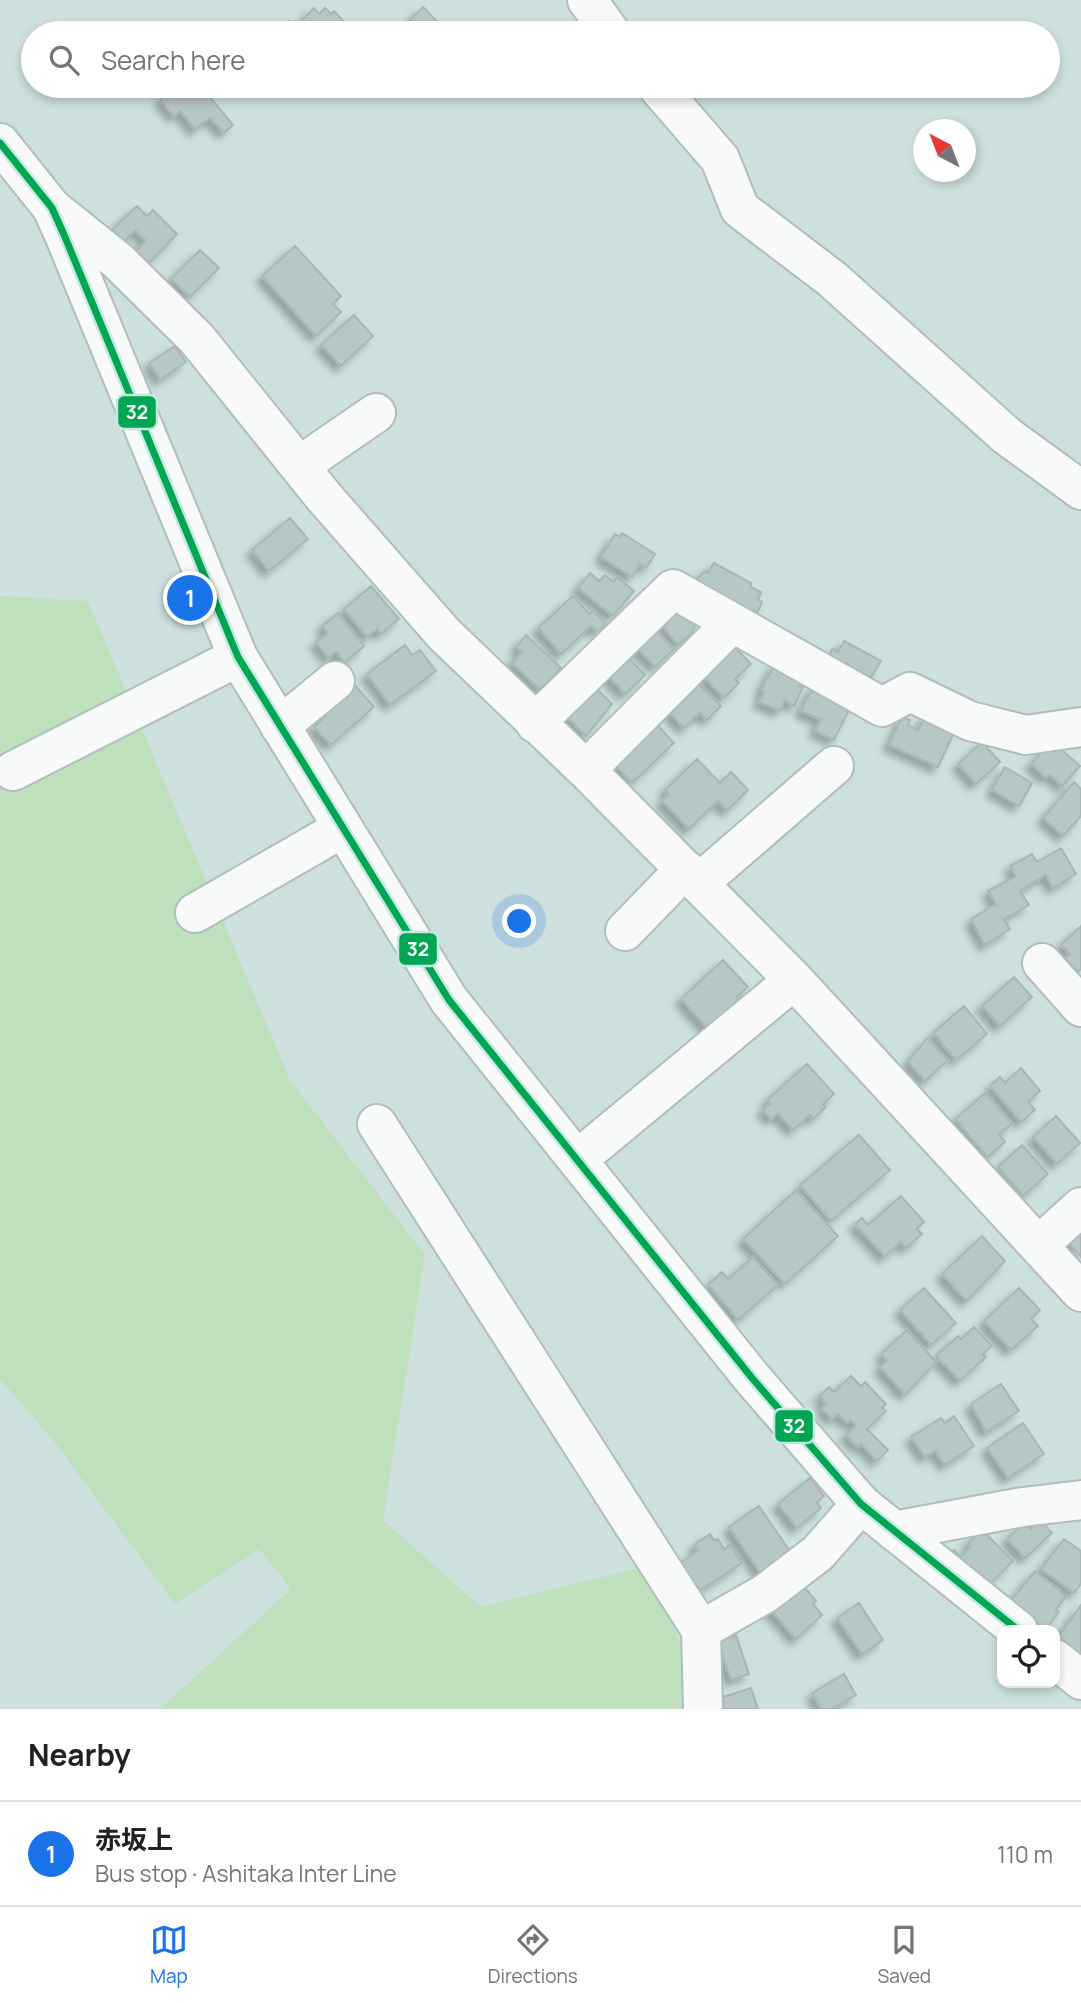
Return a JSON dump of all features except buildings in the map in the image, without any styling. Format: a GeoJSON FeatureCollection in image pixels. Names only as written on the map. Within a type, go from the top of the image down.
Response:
{"type":"FeatureCollection","features":[{"type":"Feature","properties":{"kind":"street"},"geometry":{"type":"LineString","coordinates":[[587,0],[602,21]]}},
{"type":"Feature","properties":{"kind":"street"},"geometry":{"type":"LineString","coordinates":[[667,98],[720,159],[740,209],[832,279],[1007,436],[1081,490]]}},
{"type":"Feature","properties":{"kind":"street"},"geometry":{"type":"LineString","coordinates":[[0,144],[52,208],[118,261],[197,339],[299,466],[443,634],[586,770],[794,980],[1040,1244],[1081,1292]]}},
{"type":"Feature","properties":{"kind":"street"},"geometry":{"type":"LineString","coordinates":[[52,208],[238,657],[449,1000],[752,1378],[861,1504],[1012,1625]]}},
{"type":"Feature","properties":{"kind":"street"},"geometry":{"type":"LineString","coordinates":[[299,466],[376,413]]}},
{"type":"Feature","properties":{"kind":"street"},"geometry":{"type":"LineString","coordinates":[[535,723],[673,589],[882,707],[910,692],[970,721],[1026,735],[1081,727]]}},
{"type":"Feature","properties":{"kind":"street"},"geometry":{"type":"LineString","coordinates":[[586,770],[731,624]]}},
{"type":"Feature","properties":{"kind":"street"},"geometry":{"type":"LineString","coordinates":[[13,771],[238,657]]}},
{"type":"Feature","properties":{"kind":"street"},"geometry":{"type":"LineString","coordinates":[[280,726],[335,681]]}},
{"type":"Feature","properties":{"kind":"street"},"geometry":{"type":"LineString","coordinates":[[625,931],[834,766]]}},
{"type":"Feature","properties":{"kind":"street"},"geometry":{"type":"LineString","coordinates":[[195,913],[343,828]]}},
{"type":"Feature","properties":{"kind":"street"},"geometry":{"type":"LineString","coordinates":[[1042,963],[1081,1007]]}},
{"type":"Feature","properties":{"kind":"street"},"geometry":{"type":"LineString","coordinates":[[578,1159],[794,980]]}},
{"type":"Feature","properties":{"kind":"street"},"geometry":{"type":"LineString","coordinates":[[377,1124],[701,1630],[703,1709]]}},
{"type":"Feature","properties":{"kind":"street"},"geometry":{"type":"LineString","coordinates":[[1040,1244],[1081,1207]]}},
{"type":"Feature","properties":{"kind":"street"},"geometry":{"type":"LineString","coordinates":[[894,1531],[1023,1507],[1081,1500]]}},
{"type":"Feature","properties":{"kind":"street"},"geometry":{"type":"LineString","coordinates":[[701,1630],[766,1593],[818,1553],[861,1504]]}},
{"type":"Feature","properties":{"kind":"street"},"geometry":{"type":"LineString","coordinates":[[1060,1663],[1081,1680]]}},
{"type":"Feature","properties":{"kind":"green space"},"geometry":{"type":"Polygon","coordinates":[[[0,596],[88,601],[290,1080],[425,1255],[383,1520],[481,1607],[656,1564],[699,1709],[160,1709],[291,1589],[259,1549],[175,1604],[53,1440],[0,1379],[0,596]]]}},
{"type":"Feature","properties":{"kind":"transit line","name":"32"},"geometry":{"type":"LineString","coordinates":[[0,143],[52,208],[238,657],[449,1000],[752,1378],[861,1504],[1012,1625]]}},
{"type":"Feature","properties":{"kind":"place","name":"赤坂上"},"geometry":{"type":"Point","coordinates":[190,598]}}]}
